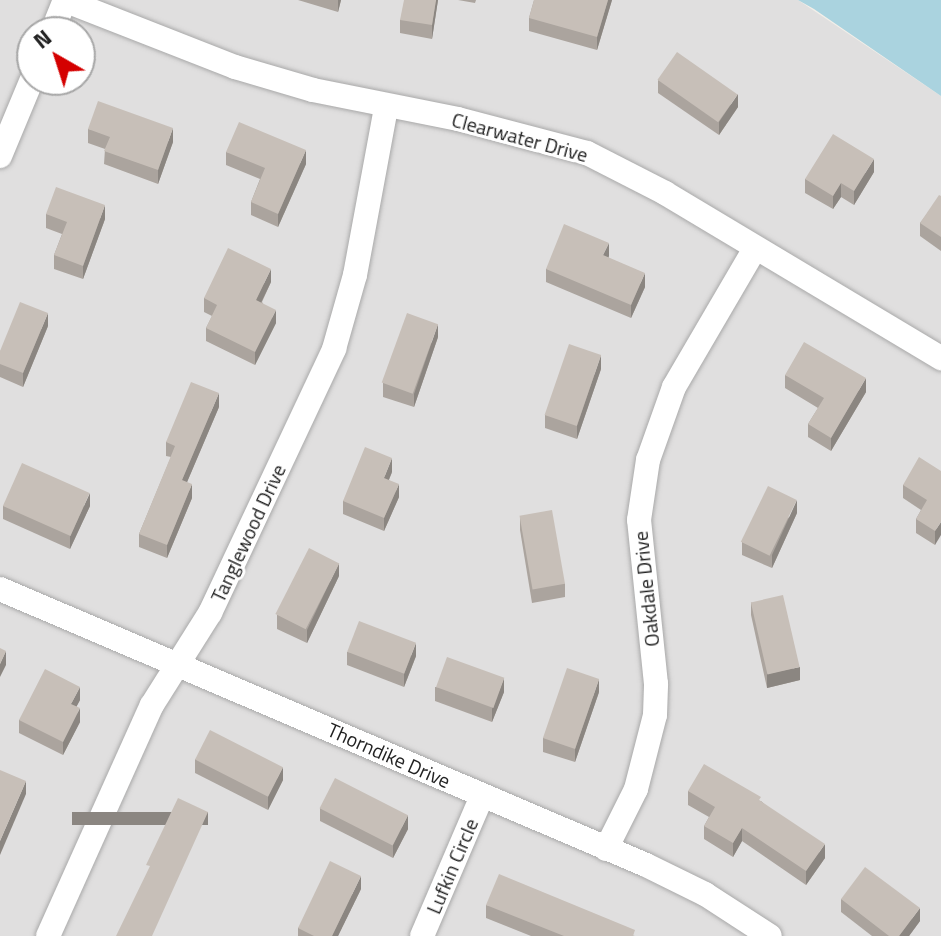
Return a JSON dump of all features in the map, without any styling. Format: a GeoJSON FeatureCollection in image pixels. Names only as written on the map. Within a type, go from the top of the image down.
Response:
{"type":"FeatureCollection","features":[{"type":"Feature","properties":{"kind":"street","name":"Clearwater Drive"},"geometry":{"type":"LineString","coordinates":[[65,0],[235,67],[386,107],[458,119],[587,153],[665,193],[754,250],[941,358]]}},
{"type":"Feature","properties":{"kind":"street"},"geometry":{"type":"LineString","coordinates":[[0,156],[25,96]]}},
{"type":"Feature","properties":{"kind":"street","name":"Tanglewood Drive"},"geometry":{"type":"LineString","coordinates":[[48,936],[152,705],[210,613],[334,349],[355,275],[386,107]]}},
{"type":"Feature","properties":{"kind":"street","name":"Oakdale Drive"},"geometry":{"type":"LineString","coordinates":[[606,849],[636,789],[655,715],[656,684],[639,520],[648,460],[674,387],[754,250]]}},
{"type":"Feature","properties":{"kind":"street","name":"Thorndike Drive"},"geometry":{"type":"LineString","coordinates":[[0,589],[606,849],[705,894],[770,936]]}},
{"type":"Feature","properties":{"kind":"street","name":"Lufkin Circle"},"geometry":{"type":"LineString","coordinates":[[422,936],[482,796]]}},
{"type":"Feature","properties":{"kind":"shaded area"},"geometry":{"type":"Polygon","coordinates":[[[0,0],[798,0],[941,96],[941,936],[0,936],[0,0]]]}},
{"type":"Feature","properties":{"kind":"water"},"geometry":{"type":"Polygon","coordinates":[[[798,0],[941,0],[941,96],[814,9],[798,0]]]}},
{"type":"Feature","properties":{"kind":"building"},"geometry":{"type":"Polygon","coordinates":[[[404,0],[436,0],[432,25],[400,20],[404,0]]]}},
{"type":"Feature","properties":{"kind":"building"},"geometry":{"type":"Polygon","coordinates":[[[534,0],[608,0],[597,37],[529,18],[534,0]]]}},
{"type":"Feature","properties":{"kind":"building"},"geometry":{"type":"Polygon","coordinates":[[[677,52],[738,94],[718,122],[657,80],[677,52]]]}},
{"type":"Feature","properties":{"kind":"building"},"geometry":{"type":"Polygon","coordinates":[[[98,101],[173,128],[158,170],[104,151],[110,137],[88,129],[98,101]]]}},
{"type":"Feature","properties":{"kind":"building"},"geometry":{"type":"Polygon","coordinates":[[[239,122],[306,150],[278,214],[251,202],[265,168],[226,152],[239,122]]]}},
{"type":"Feature","properties":{"kind":"building"},"geometry":{"type":"Polygon","coordinates":[[[833,134],[874,159],[854,191],[841,183],[833,196],[805,179],[833,134]]]}},
{"type":"Feature","properties":{"kind":"building"},"geometry":{"type":"Polygon","coordinates":[[[56,187],[105,205],[83,266],[54,255],[67,222],[46,214],[56,187]]]}},
{"type":"Feature","properties":{"kind":"building"},"geometry":{"type":"Polygon","coordinates":[[[941,196],[941,237],[920,223],[941,196]]]}},
{"type":"Feature","properties":{"kind":"building"},"geometry":{"type":"Polygon","coordinates":[[[564,224],[609,243],[603,255],[645,273],[631,305],[546,269],[564,224]]]}},
{"type":"Feature","properties":{"kind":"building"},"geometry":{"type":"Polygon","coordinates":[[[228,248],[271,269],[256,300],[276,310],[255,352],[206,328],[217,305],[204,298],[228,248]]]}},
{"type":"Feature","properties":{"kind":"building"},"geometry":{"type":"Polygon","coordinates":[[[20,302],[48,313],[23,373],[0,364],[0,351],[20,302]]]}},
{"type":"Feature","properties":{"kind":"building"},"geometry":{"type":"Polygon","coordinates":[[[407,313],[438,324],[413,394],[382,383],[407,313]]]}},
{"type":"Feature","properties":{"kind":"building"},"geometry":{"type":"Polygon","coordinates":[[[804,342],[866,378],[831,438],[808,424],[824,398],[785,375],[804,342]]]}},
{"type":"Feature","properties":{"kind":"building"},"geometry":{"type":"Polygon","coordinates":[[[569,344],[601,355],[577,426],[545,415],[569,344]]]}},
{"type":"Feature","properties":{"kind":"building"},"geometry":{"type":"Polygon","coordinates":[[[191,382],[219,393],[182,480],[192,484],[167,545],[139,534],[175,446],[166,442],[191,382]]]}},
{"type":"Feature","properties":{"kind":"building"},"geometry":{"type":"Polygon","coordinates":[[[365,447],[392,458],[384,478],[399,484],[384,518],[343,501],[365,447]]]}},
{"type":"Feature","properties":{"kind":"building"},"geometry":{"type":"Polygon","coordinates":[[[919,457],[941,471],[941,522],[935,531],[916,519],[927,500],[903,485],[919,457]]]}},
{"type":"Feature","properties":{"kind":"building"},"geometry":{"type":"Polygon","coordinates":[[[22,463],[90,493],[70,536],[3,506],[22,463]]]}},
{"type":"Feature","properties":{"kind":"building"},"geometry":{"type":"Polygon","coordinates":[[[768,486],[797,500],[770,556],[741,542],[768,486]]]}},
{"type":"Feature","properties":{"kind":"building"},"geometry":{"type":"Polygon","coordinates":[[[552,510],[565,584],[533,590],[520,516],[552,510]]]}},
{"type":"Feature","properties":{"kind":"building"},"geometry":{"type":"Polygon","coordinates":[[[309,548],[339,563],[306,629],[275,614],[309,548]]]}},
{"type":"Feature","properties":{"kind":"building"},"geometry":{"type":"Polygon","coordinates":[[[783,595],[800,667],[767,675],[751,602],[783,595]]]}},
{"type":"Feature","properties":{"kind":"building"},"geometry":{"type":"Polygon","coordinates":[[[359,621],[416,643],[404,674],[347,652],[359,621]]]}},
{"type":"Feature","properties":{"kind":"building"},"geometry":{"type":"Polygon","coordinates":[[[0,648],[6,651],[0,664],[0,648]]]}},
{"type":"Feature","properties":{"kind":"building"},"geometry":{"type":"Polygon","coordinates":[[[447,657],[504,678],[493,708],[436,687],[447,657]]]}},
{"type":"Feature","properties":{"kind":"building"},"geometry":{"type":"Polygon","coordinates":[[[567,668],[599,679],[575,749],[543,738],[567,668]]]}},
{"type":"Feature","properties":{"kind":"building"},"geometry":{"type":"Polygon","coordinates":[[[45,669],[80,687],[71,704],[80,708],[63,742],[19,720],[45,669]]]}},
{"type":"Feature","properties":{"kind":"building"},"geometry":{"type":"Polygon","coordinates":[[[210,730],[283,767],[268,797],[195,759],[210,730]]]}},
{"type":"Feature","properties":{"kind":"building"},"geometry":{"type":"Polygon","coordinates":[[[704,764],[761,797],[759,800],[825,844],[806,871],[742,828],[733,843],[704,826],[715,807],[688,791],[704,764]]]}},
{"type":"Feature","properties":{"kind":"building"},"geometry":{"type":"Polygon","coordinates":[[[0,770],[26,781],[0,841],[0,770]]]}},
{"type":"Feature","properties":{"kind":"building"},"geometry":{"type":"Polygon","coordinates":[[[335,778],[408,815],[393,846],[320,808],[335,778]]]}},
{"type":"Feature","properties":{"kind":"building"},"geometry":{"type":"Polygon","coordinates":[[[178,798],[208,812],[152,936],[116,936],[150,866],[146,865],[178,798]]]}},
{"type":"Feature","properties":{"kind":"building"},"geometry":{"type":"Polygon","coordinates":[[[330,861],[361,876],[332,936],[314,936],[298,928],[330,861]]]}},
{"type":"Feature","properties":{"kind":"building"},"geometry":{"type":"Polygon","coordinates":[[[865,867],[920,908],[899,936],[889,936],[841,899],[865,867]]]}},
{"type":"Feature","properties":{"kind":"building"},"geometry":{"type":"Polygon","coordinates":[[[499,874],[635,930],[633,936],[564,936],[486,905],[499,874]]]}}]}
